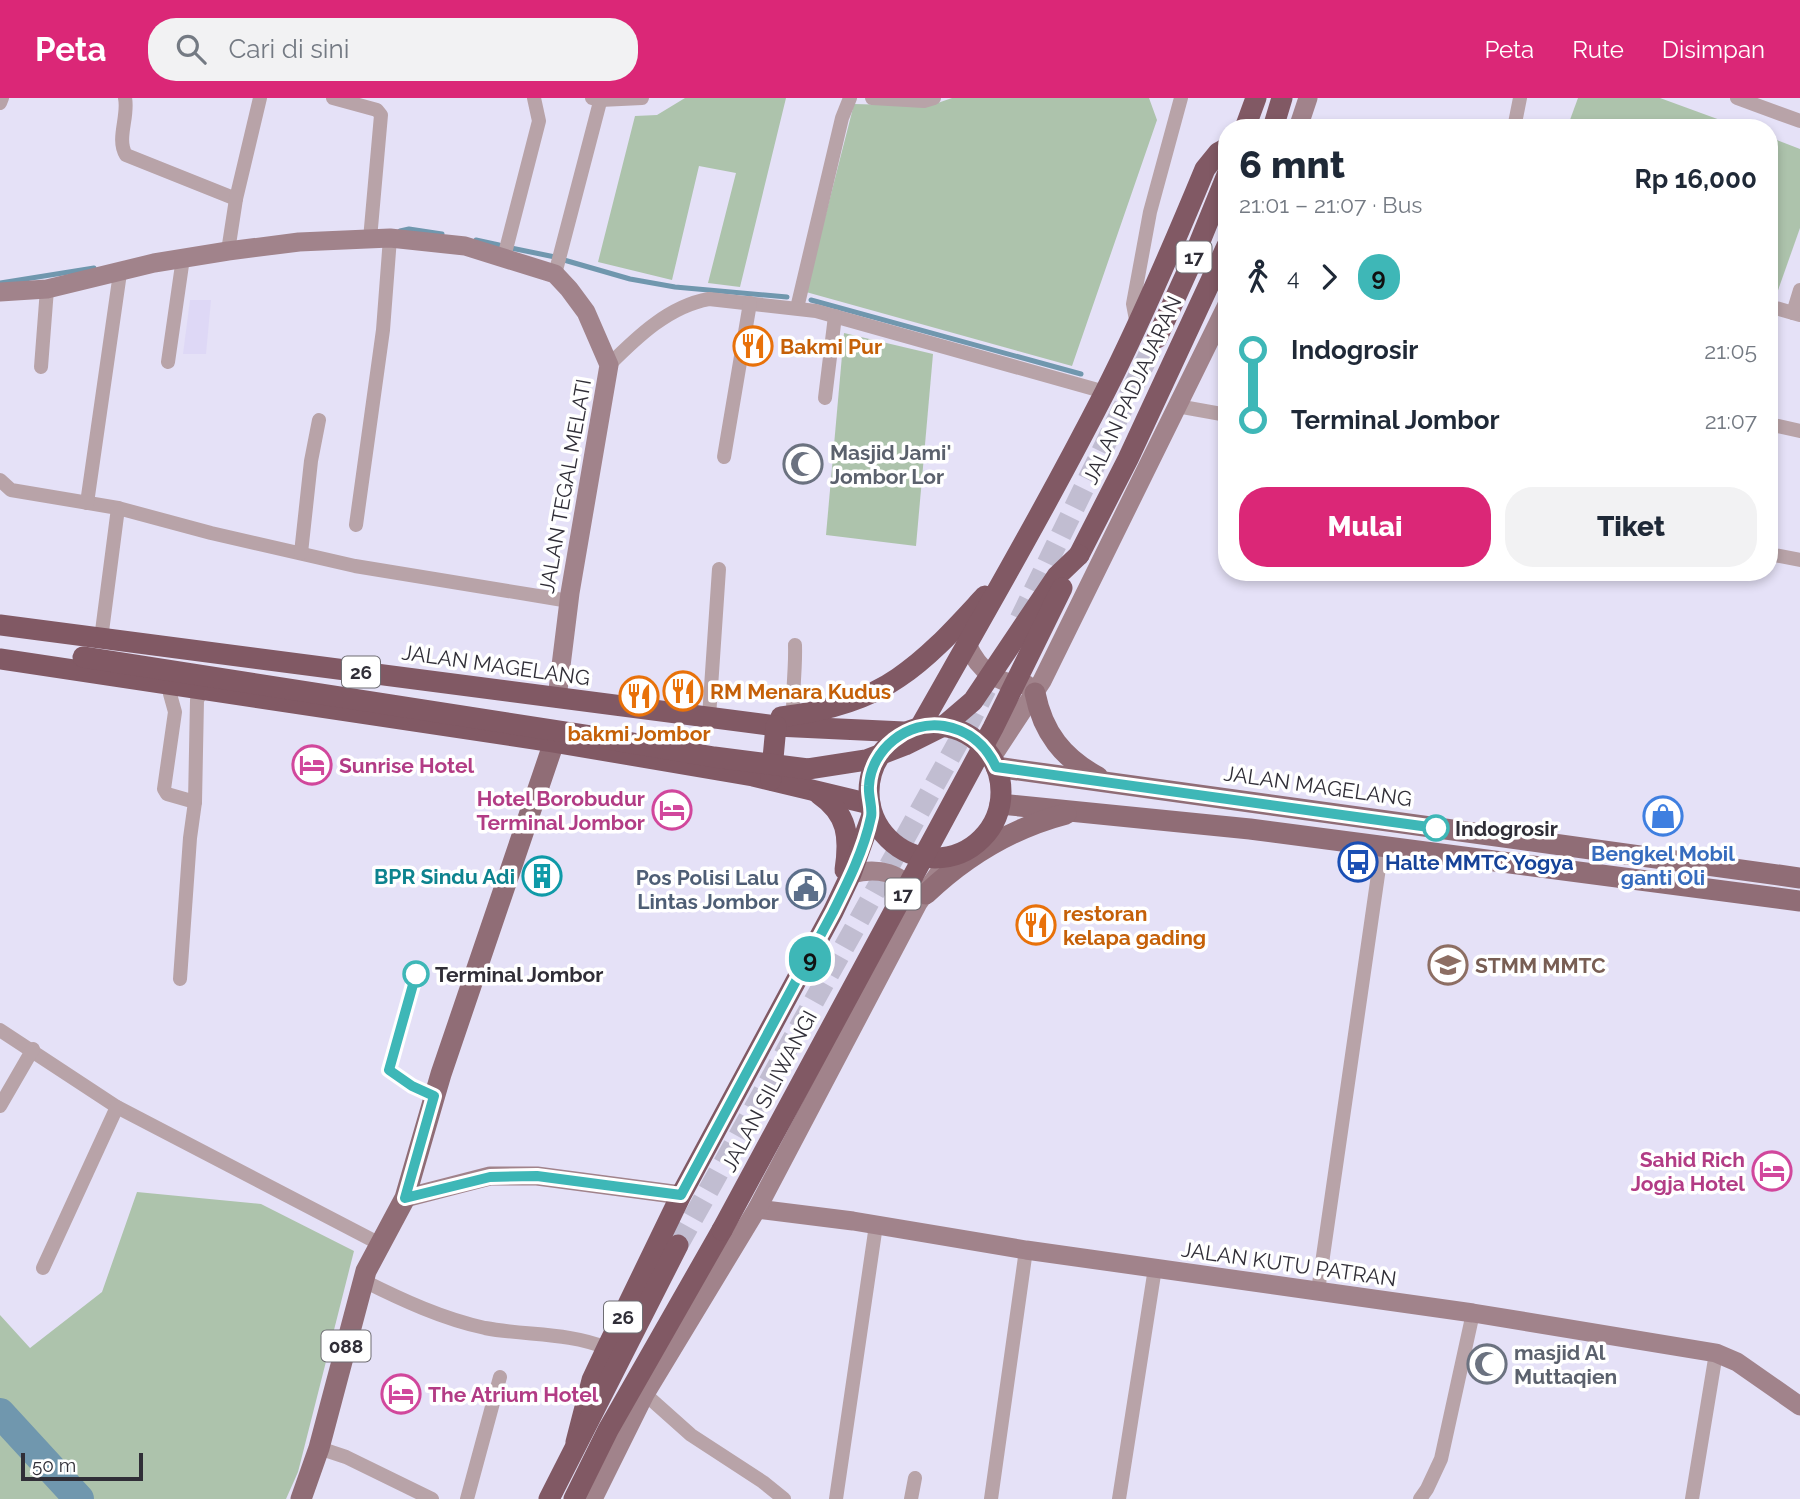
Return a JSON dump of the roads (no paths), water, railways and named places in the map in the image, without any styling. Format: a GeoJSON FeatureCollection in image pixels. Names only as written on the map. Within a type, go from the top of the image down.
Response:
{"type":"FeatureCollection","features":[{"type":"Feature","properties":{"kind":"highway"},"geometry":{"type":"LineString","coordinates":[[1248,119],[1256,98]]}},
{"type":"Feature","properties":{"kind":"highway"},"geometry":{"type":"LineString","coordinates":[[1276,119],[1282,98]]}},
{"type":"Feature","properties":{"kind":"highway","name":"17"},"geometry":{"type":"LineString","coordinates":[[912,729],[967,644],[1105,392],[1137,326],[1205,169],[1218,153]]}},
{"type":"Feature","properties":{"kind":"highway","name":"JALAN PADJAJARAN"},"geometry":{"type":"LineString","coordinates":[[1157,338],[1218,197]]}},
{"type":"Feature","properties":{"kind":"highway","name":"JALAN PADJAJARAN"},"geometry":{"type":"LineString","coordinates":[[1079,555],[1128,459],[1218,265]]}},
{"type":"Feature","properties":{"kind":"highway"},"geometry":{"type":"LineString","coordinates":[[0,647],[83,657],[714,757],[808,769],[866,760],[946,725],[973,701],[1058,576],[1079,555]]}},
{"type":"Feature","properties":{"kind":"highway","name":"JALAN SILIWANGI"},"geometry":{"type":"LineString","coordinates":[[574,1499],[608,1430],[722,1230],[993,727],[1079,555]]}},
{"type":"Feature","properties":{"kind":"highway"},"geometry":{"type":"LineString","coordinates":[[771,780],[788,722],[853,699],[898,678],[930,653],[1005,575]]}},
{"type":"Feature","properties":{"kind":"highway","name":"JALAN MAGELANG"},"geometry":{"type":"LineString","coordinates":[[0,625],[716,717],[912,729]]}},
{"type":"Feature","properties":{"kind":"highway","name":"26"},"geometry":{"type":"LineString","coordinates":[[0,659],[554,742],[771,780],[814,790],[871,809]]}},
{"type":"Feature","properties":{"kind":"highway","name":"26"},"geometry":{"type":"LineString","coordinates":[[549,1499],[576,1443],[592,1380],[681,1195],[852,874],[871,809],[869,783],[875,763],[887,745],[912,729],[937,725],[961,730],[981,744],[994,762]]}},
{"type":"Feature","properties":{"kind":"highway"},"geometry":{"type":"LineString","coordinates":[[871,809],[884,835],[903,851],[926,858],[950,857],[983,838],[994,822],[1000,804],[1001,785],[994,762]]}},
{"type":"Feature","properties":{"kind":"highway"},"geometry":{"type":"LineString","coordinates":[[814,790],[833,804],[841,814],[845,828],[848,850],[833,912]]}},
{"type":"Feature","properties":{"kind":"highway"},"geometry":{"type":"LineString","coordinates":[[576,1443],[678,1245]]}},
{"type":"Feature","properties":{"kind":"main road"},"geometry":{"type":"LineString","coordinates":[[1038,687],[1044,726],[1053,741],[1078,764],[1108,782]]}},
{"type":"Feature","properties":{"kind":"main road","name":"088"},"geometry":{"type":"LineString","coordinates":[[301,1499],[319,1448],[364,1282],[380,1244],[405,1198],[441,1073],[554,742]]}},
{"type":"Feature","properties":{"kind":"main road","name":"JALAN MAGELANG"},"geometry":{"type":"LineString","coordinates":[[994,762],[1108,782],[1800,878]]}},
{"type":"Feature","properties":{"kind":"main road"},"geometry":{"type":"LineString","coordinates":[[1000,804],[1250,830],[1800,901]]}},
{"type":"Feature","properties":{"kind":"main road"},"geometry":{"type":"LineString","coordinates":[[922,899],[963,862],[995,842],[1028,827],[1075,812]]}},
{"type":"Feature","properties":{"kind":"street"},"geometry":{"type":"LineString","coordinates":[[0,103],[2,98]]}},
{"type":"Feature","properties":{"kind":"street"},"geometry":{"type":"LineString","coordinates":[[125,98],[122,149],[126,155],[236,199]]}},
{"type":"Feature","properties":{"kind":"street"},"geometry":{"type":"LineString","coordinates":[[228,251],[236,199],[260,98]]}},
{"type":"Feature","properties":{"kind":"street"},"geometry":{"type":"LineString","coordinates":[[333,98],[377,110],[381,115],[370,239]]}},
{"type":"Feature","properties":{"kind":"street"},"geometry":{"type":"LineString","coordinates":[[504,257],[539,121],[534,98]]}},
{"type":"Feature","properties":{"kind":"street"},"geometry":{"type":"LineString","coordinates":[[0,292],[47,289],[183,258],[228,251],[299,242],[390,238],[465,246],[555,274],[597,99],[642,98]]}},
{"type":"Feature","properties":{"kind":"street"},"geometry":{"type":"LineString","coordinates":[[797,308],[842,118],[850,98]]}},
{"type":"Feature","properties":{"kind":"street"},"geometry":{"type":"LineString","coordinates":[[872,98],[924,101],[934,98]]}},
{"type":"Feature","properties":{"kind":"street"},"geometry":{"type":"LineString","coordinates":[[1137,326],[1133,304],[1150,212],[1181,98]]}},
{"type":"Feature","properties":{"kind":"street"},"geometry":{"type":"LineString","coordinates":[[1301,119],[1308,98]]}},
{"type":"Feature","properties":{"kind":"street"},"geometry":{"type":"LineString","coordinates":[[1516,119],[1520,98]]}},
{"type":"Feature","properties":{"kind":"street"},"geometry":{"type":"LineString","coordinates":[[1737,98],[1800,121]]}},
{"type":"Feature","properties":{"kind":"street"},"geometry":{"type":"LineString","coordinates":[[356,524],[383,330],[390,238]]}},
{"type":"Feature","properties":{"kind":"street"},"geometry":{"type":"LineString","coordinates":[[168,362],[183,258]]}},
{"type":"Feature","properties":{"kind":"street"},"geometry":{"type":"LineString","coordinates":[[87,503],[120,273]]}},
{"type":"Feature","properties":{"kind":"street","name":"JALAN TEGAL MELATI"},"geometry":{"type":"LineString","coordinates":[[555,274],[586,312],[609,365],[569,601],[557,698]]}},
{"type":"Feature","properties":{"kind":"street"},"geometry":{"type":"LineString","coordinates":[[41,367],[47,289]]}},
{"type":"Feature","properties":{"kind":"street"},"geometry":{"type":"LineString","coordinates":[[1778,309],[1796,314],[1800,290]]}},
{"type":"Feature","properties":{"kind":"street"},"geometry":{"type":"LineString","coordinates":[[609,365],[643,332],[693,302],[709,299],[797,308],[835,316],[1105,392]]}},
{"type":"Feature","properties":{"kind":"street"},"geometry":{"type":"LineString","coordinates":[[724,457],[750,303]]}},
{"type":"Feature","properties":{"kind":"street"},"geometry":{"type":"LineString","coordinates":[[825,398],[835,316]]}},
{"type":"Feature","properties":{"kind":"street"},"geometry":{"type":"LineString","coordinates":[[994,762],[1038,687],[1218,323]]}},
{"type":"Feature","properties":{"kind":"street"},"geometry":{"type":"LineString","coordinates":[[1177,406],[1218,413]]}},
{"type":"Feature","properties":{"kind":"street"},"geometry":{"type":"LineString","coordinates":[[301,553],[311,461],[319,420]]}},
{"type":"Feature","properties":{"kind":"street"},"geometry":{"type":"LineString","coordinates":[[1778,426],[1800,430]]}},
{"type":"Feature","properties":{"kind":"street"},"geometry":{"type":"LineString","coordinates":[[0,480],[11,490],[118,508],[355,566],[569,601]]}},
{"type":"Feature","properties":{"kind":"street"},"geometry":{"type":"LineString","coordinates":[[101,639],[118,508]]}},
{"type":"Feature","properties":{"kind":"street"},"geometry":{"type":"LineString","coordinates":[[1778,556],[1800,560]]}},
{"type":"Feature","properties":{"kind":"street"},"geometry":{"type":"LineString","coordinates":[[716,717],[719,569]]}},
{"type":"Feature","properties":{"kind":"street"},"geometry":{"type":"LineString","coordinates":[[967,644],[973,659],[997,680],[1038,687]]}},
{"type":"Feature","properties":{"kind":"street"},"geometry":{"type":"LineString","coordinates":[[788,722],[796,664],[795,645]]}},
{"type":"Feature","properties":{"kind":"street"},"geometry":{"type":"LineString","coordinates":[[171,683],[170,694],[175,712],[164,789],[167,794],[195,802]]}},
{"type":"Feature","properties":{"kind":"street"},"geometry":{"type":"LineString","coordinates":[[180,979],[195,802],[197,700],[204,688]]}},
{"type":"Feature","properties":{"kind":"street"},"geometry":{"type":"LineString","coordinates":[[1318,1291],[1382,847]]}},
{"type":"Feature","properties":{"kind":"street"},"geometry":{"type":"LineString","coordinates":[[593,1499],[645,1394],[757,1209],[922,899],[950,857]]}},
{"type":"Feature","properties":{"kind":"street"},"geometry":{"type":"LineString","coordinates":[[852,874],[868,870],[885,872],[900,878],[922,899]]}},
{"type":"Feature","properties":{"kind":"street"},"geometry":{"type":"LineString","coordinates":[[0,1030],[33,1049],[117,1107],[380,1244]]}},
{"type":"Feature","properties":{"kind":"street"},"geometry":{"type":"LineString","coordinates":[[0,1106],[33,1049]]}},
{"type":"Feature","properties":{"kind":"street"},"geometry":{"type":"LineString","coordinates":[[43,1268],[117,1107]]}},
{"type":"Feature","properties":{"kind":"street"},"geometry":{"type":"LineString","coordinates":[[405,1198],[490,1177],[513,1176],[537,1176],[681,1195]]}},
{"type":"Feature","properties":{"kind":"street","name":"JALAN KUTU PATRAN"},"geometry":{"type":"LineString","coordinates":[[757,1209],[1473,1313],[1716,1353],[1737,1362],[1800,1406]]}},
{"type":"Feature","properties":{"kind":"street"},"geometry":{"type":"LineString","coordinates":[[836,1499],[876,1225]]}},
{"type":"Feature","properties":{"kind":"street"},"geometry":{"type":"LineString","coordinates":[[991,1499],[1026,1250]]}},
{"type":"Feature","properties":{"kind":"street"},"geometry":{"type":"LineString","coordinates":[[1119,1499],[1155,1268]]}},
{"type":"Feature","properties":{"kind":"street"},"geometry":{"type":"LineString","coordinates":[[364,1282],[439,1314],[485,1328],[584,1339],[607,1348]]}},
{"type":"Feature","properties":{"kind":"street"},"geometry":{"type":"LineString","coordinates":[[1420,1499],[1441,1459],[1473,1313]]}},
{"type":"Feature","properties":{"kind":"street"},"geometry":{"type":"LineString","coordinates":[[1692,1499],[1716,1353]]}},
{"type":"Feature","properties":{"kind":"street"},"geometry":{"type":"LineString","coordinates":[[467,1499],[500,1377]]}},
{"type":"Feature","properties":{"kind":"street"},"geometry":{"type":"LineString","coordinates":[[645,1394],[691,1435],[763,1482],[783,1499]]}},
{"type":"Feature","properties":{"kind":"street"},"geometry":{"type":"LineString","coordinates":[[319,1448],[346,1457],[432,1499]]}},
{"type":"Feature","properties":{"kind":"street"},"geometry":{"type":"LineString","coordinates":[[911,1499],[915,1478]]}},
{"type":"Feature","properties":{"kind":"waterway"},"geometry":{"type":"LineString","coordinates":[[400,231],[409,229],[442,234]]}},
{"type":"Feature","properties":{"kind":"waterway"},"geometry":{"type":"LineString","coordinates":[[476,240],[499,245]]}},
{"type":"Feature","properties":{"kind":"waterway"},"geometry":{"type":"LineString","coordinates":[[511,248],[555,257]]}},
{"type":"Feature","properties":{"kind":"waterway"},"geometry":{"type":"LineString","coordinates":[[564,260],[630,279],[675,287],[787,297]]}},
{"type":"Feature","properties":{"kind":"waterway"},"geometry":{"type":"LineString","coordinates":[[0,283],[94,268]]}},
{"type":"Feature","properties":{"kind":"waterway"},"geometry":{"type":"LineString","coordinates":[[811,300],[1081,374]]}},
{"type":"Feature","properties":{"kind":"waterway"},"geometry":{"type":"LineString","coordinates":[[0,1413],[79,1499]]}},
{"type":"Feature","properties":{"kind":"tunnel"},"geometry":{"type":"LineString","coordinates":[[1020,619],[1157,338]]}},
{"type":"Feature","properties":{"kind":"tunnel"},"geometry":{"type":"LineString","coordinates":[[678,1245],[986,689]]}},
{"type":"Feature","properties":{"kind":"place","name":"Bakmi Pur"},"geometry":{"type":"Point","coordinates":[753,346]}},
{"type":"Feature","properties":{"kind":"place","name":"Masjid Jami' Jombor Lor"},"geometry":{"type":"Point","coordinates":[803,464]}},
{"type":"Feature","properties":{"kind":"place","name":"RM Menara Kudus"},"geometry":{"type":"Point","coordinates":[683,691]}},
{"type":"Feature","properties":{"kind":"place","name":"bakmi Jombor"},"geometry":{"type":"Point","coordinates":[639,696]}},
{"type":"Feature","properties":{"kind":"place","name":"Sunrise Hotel"},"geometry":{"type":"Point","coordinates":[312,765]}},
{"type":"Feature","properties":{"kind":"place","name":"Hotel Borobudur Terminal Jombor"},"geometry":{"type":"Point","coordinates":[672,810]}},
{"type":"Feature","properties":{"kind":"place","name":"Bengkel Mobil ganti Oli"},"geometry":{"type":"Point","coordinates":[1663,816]}},
{"type":"Feature","properties":{"kind":"place","name":"Indogrosir"},"geometry":{"type":"Point","coordinates":[1436,828]}},
{"type":"Feature","properties":{"kind":"place","name":"Halte MMTC Yogya"},"geometry":{"type":"Point","coordinates":[1358,862]}},
{"type":"Feature","properties":{"kind":"place","name":"BPR Sindu Adi"},"geometry":{"type":"Point","coordinates":[542,876]}},
{"type":"Feature","properties":{"kind":"place","name":"Pos Polisi Lalu Lintas Jombor"},"geometry":{"type":"Point","coordinates":[806,889]}},
{"type":"Feature","properties":{"kind":"place","name":"restoran kelapa gading"},"geometry":{"type":"Point","coordinates":[1036,925]}},
{"type":"Feature","properties":{"kind":"place","name":"STMM MMTC"},"geometry":{"type":"Point","coordinates":[1448,965]}},
{"type":"Feature","properties":{"kind":"place","name":"Terminal Jombor"},"geometry":{"type":"Point","coordinates":[416,974]}},
{"type":"Feature","properties":{"kind":"place","name":"Sahid Rich Jogja Hotel"},"geometry":{"type":"Point","coordinates":[1772,1171]}},
{"type":"Feature","properties":{"kind":"place","name":"masjid Al Muttaqien"},"geometry":{"type":"Point","coordinates":[1487,1364]}},
{"type":"Feature","properties":{"kind":"place","name":"The Atrium Hotel"},"geometry":{"type":"Point","coordinates":[401,1394]}}]}
